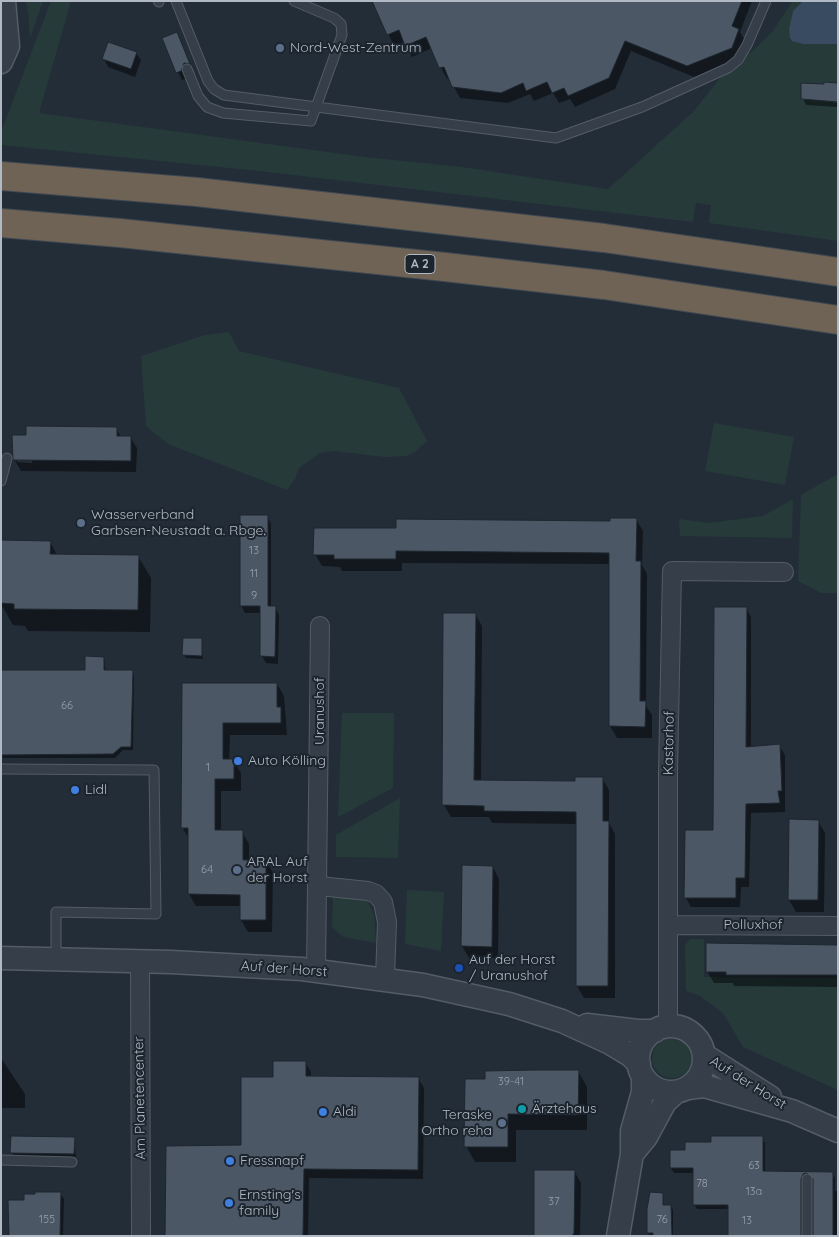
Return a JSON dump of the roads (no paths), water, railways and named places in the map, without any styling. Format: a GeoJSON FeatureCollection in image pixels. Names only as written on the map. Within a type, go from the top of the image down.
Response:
{"type":"FeatureCollection","features":[{"type":"Feature","properties":{"kind":"highway"},"geometry":{"type":"LineString","coordinates":[[1,176],[197,192],[604,238],[838,272]]}},
{"type":"Feature","properties":{"kind":"highway","name":"A 2"},"geometry":{"type":"LineString","coordinates":[[1,223],[120,232],[604,285],[838,320]]}},
{"type":"Feature","properties":{"kind":"street"},"geometry":{"type":"LineString","coordinates":[[1,62],[8,46],[7,14],[4,1]]}},
{"type":"Feature","properties":{"kind":"street","name":"Kastorhof"},"geometry":{"type":"LineString","coordinates":[[662,1028],[668,925],[672,571],[784,572]]}},
{"type":"Feature","properties":{"kind":"street","name":"Uranushof"},"geometry":{"type":"LineString","coordinates":[[316,971],[319,886],[320,626]]}},
{"type":"Feature","properties":{"kind":"street"},"geometry":{"type":"LineString","coordinates":[[319,886],[368,890],[376,894],[383,902],[386,922],[385,979]]}},
{"type":"Feature","properties":{"kind":"street","name":"Polluxhof"},"geometry":{"type":"LineString","coordinates":[[668,925],[838,926]]}},
{"type":"Feature","properties":{"kind":"street","name":"Auf der Horst"},"geometry":{"type":"LineString","coordinates":[[1,958],[140,961],[316,971],[385,979],[509,1004],[562,1021],[630,1054],[641,1070]]}},
{"type":"Feature","properties":{"kind":"street","name":"Am Planetencenter"},"geometry":{"type":"LineString","coordinates":[[140,961],[141,1236]]}},
{"type":"Feature","properties":{"kind":"street","name":"Auf der Horst"},"geometry":{"type":"LineString","coordinates":[[562,1021],[615,1029],[662,1028]]}},
{"type":"Feature","properties":{"kind":"street"},"geometry":{"type":"LineString","coordinates":[[618,1236],[632,1154],[632,1131],[643,1092],[640,1050],[645,1039],[662,1028],[680,1028],[692,1033],[700,1043],[704,1055],[703,1068],[698,1079],[665,1102],[646,1137],[632,1154]]}},
{"type":"Feature","properties":{"kind":"street","name":"Auf der Horst"},"geometry":{"type":"LineString","coordinates":[[704,1055],[792,1111]]}},
{"type":"Feature","properties":{"kind":"street"},"geometry":{"type":"LineString","coordinates":[[641,1070],[651,1086],[663,1091],[682,1090]]}},
{"type":"Feature","properties":{"kind":"street","name":"Auf der Horst"},"geometry":{"type":"LineString","coordinates":[[682,1090],[704,1086],[792,1111],[838,1131]]}},
{"type":"Feature","properties":{"kind":"lane"},"geometry":{"type":"LineString","coordinates":[[176,1],[208,81],[214,89],[224,95],[556,138],[642,107],[728,68],[738,60],[747,45],[766,1]]}},
{"type":"Feature","properties":{"kind":"lane"},"geometry":{"type":"LineString","coordinates":[[187,68],[202,102],[207,107],[223,113],[311,121],[342,36],[341,24],[334,18],[294,1]]}},
{"type":"Feature","properties":{"kind":"lane"},"geometry":{"type":"LineString","coordinates":[[1,482],[7,458]]}},
{"type":"Feature","properties":{"kind":"lane"},"geometry":{"type":"LineString","coordinates":[[1,769],[154,770],[156,914],[56,912],[56,958]]}},
{"type":"Feature","properties":{"kind":"lane"},"geometry":{"type":"LineString","coordinates":[[1,1160],[72,1162]]}},
{"type":"Feature","properties":{"kind":"lane"},"geometry":{"type":"LineString","coordinates":[[807,1179],[807,1236]]}},
{"type":"Feature","properties":{"kind":"water"},"geometry":{"type":"Polygon","coordinates":[[[803,1],[838,1],[838,44],[803,44],[792,41],[789,29],[793,11],[803,1]]]}},
{"type":"Feature","properties":{"kind":"place","name":"Nord-West-Zentrum"},"geometry":{"type":"Point","coordinates":[280,48]}},
{"type":"Feature","properties":{"kind":"place","name":"Wasserverband Garbsen-Neustadt a. Rbge."},"geometry":{"type":"Point","coordinates":[81,523]}},
{"type":"Feature","properties":{"kind":"place","name":"Auto Kölling"},"geometry":{"type":"Point","coordinates":[238,761]}},
{"type":"Feature","properties":{"kind":"place","name":"Lidl"},"geometry":{"type":"Point","coordinates":[75,790]}},
{"type":"Feature","properties":{"kind":"place","name":"ARAL Auf der Horst"},"geometry":{"type":"Point","coordinates":[237,870]}},
{"type":"Feature","properties":{"kind":"place","name":"Auf der Horst / Uranushof"},"geometry":{"type":"Point","coordinates":[459,968]}},
{"type":"Feature","properties":{"kind":"place","name":"Ärztehaus"},"geometry":{"type":"Point","coordinates":[522,1109]}},
{"type":"Feature","properties":{"kind":"place","name":"Aldi"},"geometry":{"type":"Point","coordinates":[323,1112]}},
{"type":"Feature","properties":{"kind":"place","name":"Teraske Ortho reha"},"geometry":{"type":"Point","coordinates":[502,1123]}},
{"type":"Feature","properties":{"kind":"place","name":"Fressnapf"},"geometry":{"type":"Point","coordinates":[230,1161]}},
{"type":"Feature","properties":{"kind":"place","name":"Ernsting's family"},"geometry":{"type":"Point","coordinates":[229,1203]}}]}
